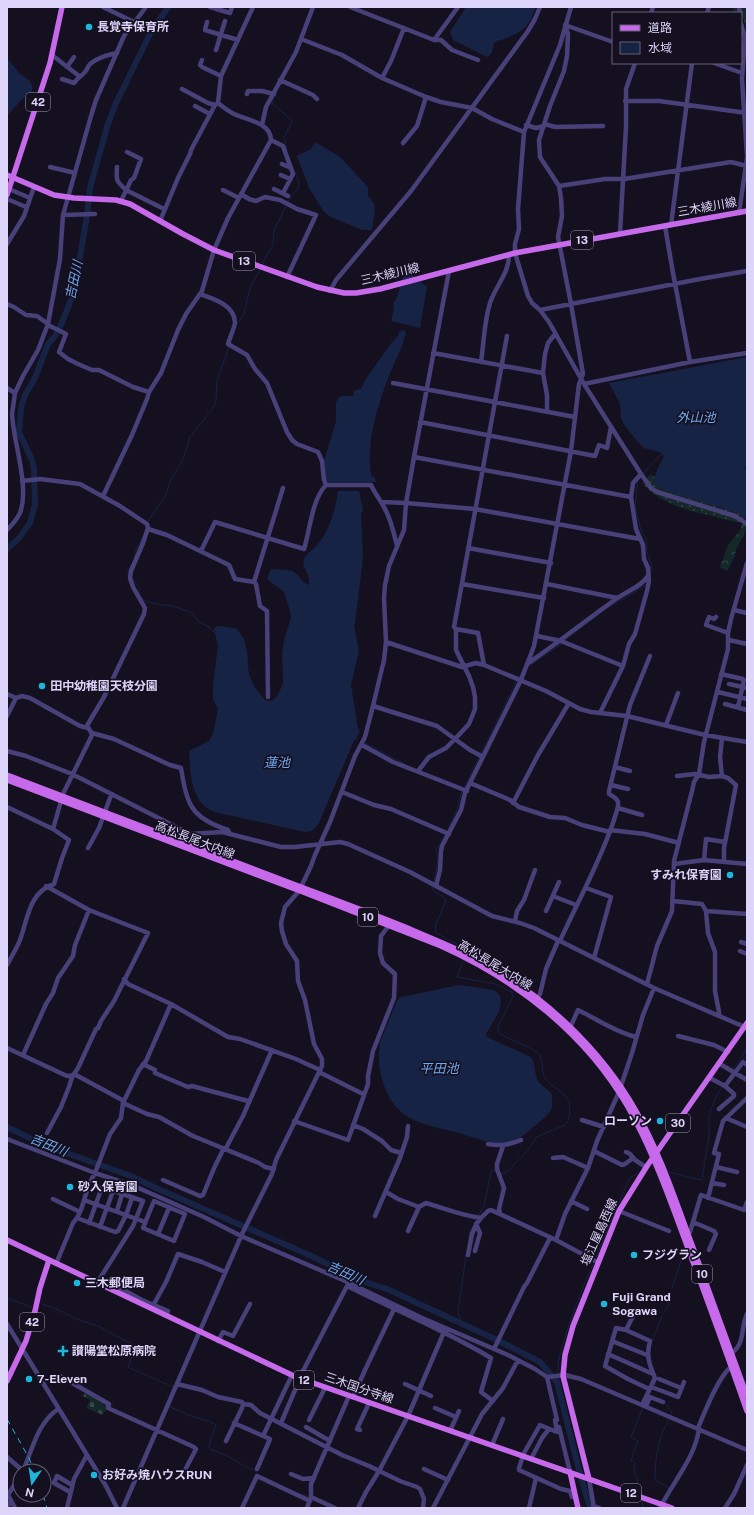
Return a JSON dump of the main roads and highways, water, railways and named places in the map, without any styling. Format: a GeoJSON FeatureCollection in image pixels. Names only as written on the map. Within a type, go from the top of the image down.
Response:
{"type":"FeatureCollection","features":[{"type":"Feature","properties":{"kind":"main road","name":"42"},"geometry":{"type":"LineString","coordinates":[[7,195],[10,176],[52,56],[62,7]]}},
{"type":"Feature","properties":{"kind":"main road","name":"三木綾川線"},"geometry":{"type":"LineString","coordinates":[[10,176],[54,195],[121,201],[136,207],[214,250],[330,291],[356,293],[368,292],[512,254],[620,233],[747,211]]}},
{"type":"Feature","properties":{"kind":"main road","name":"高松長尾大内線"},"geometry":{"type":"LineString","coordinates":[[7,775],[104,815],[390,924],[461,955],[525,994],[545,1010],[581,1044],[619,1089],[653,1157],[730,1355]]}},
{"type":"Feature","properties":{"kind":"main road","name":"高松長尾大内線"},"geometry":{"type":"LineString","coordinates":[[7,780],[61,798]]}},
{"type":"Feature","properties":{"kind":"main road","name":"高松長尾大内線"},"geometry":{"type":"LineString","coordinates":[[300,889],[394,923],[462,952],[505,976],[537,998],[584,1042],[636,1111],[657,1152],[688,1233],[730,1355],[747,1411]]}},
{"type":"Feature","properties":{"kind":"main road","name":"塩江屋島西線"},"geometry":{"type":"LineString","coordinates":[[589,1478],[562,1376],[571,1331],[618,1211],[646,1167],[746,1026]]}},
{"type":"Feature","properties":{"kind":"main road","name":"三木国分寺線"},"geometry":{"type":"LineString","coordinates":[[7,1240],[292,1375],[325,1388],[589,1478],[661,1506],[672,1508]]}},
{"type":"Feature","properties":{"kind":"main road","name":"42"},"geometry":{"type":"LineString","coordinates":[[7,1381],[23,1350],[32,1326],[40,1288],[49,1260]]}},
{"type":"Feature","properties":{"kind":"main road","name":"高松長尾大内線"},"geometry":{"type":"LineString","coordinates":[[733,1365],[747,1396]]}},
{"type":"Feature","properties":{"kind":"main road"},"geometry":{"type":"LineString","coordinates":[[571,1473],[578,1508]]}},
{"type":"Feature","properties":{"kind":"water"},"geometry":{"type":"Polygon","coordinates":[[[466,7],[536,7],[533,16],[525,27],[521,31],[494,43],[492,53],[487,57],[453,40],[450,32],[466,7]]]}},
{"type":"Feature","properties":{"kind":"water"},"geometry":{"type":"Polygon","coordinates":[[[7,58],[19,73],[29,80],[32,85],[34,95],[29,94],[25,96],[7,116],[7,58]]]}},
{"type":"Feature","properties":{"kind":"water"},"geometry":{"type":"Polygon","coordinates":[[[315,142],[340,157],[368,187],[368,196],[374,203],[375,210],[372,230],[362,230],[331,217],[324,212],[309,188],[297,156],[311,149],[315,142]]]}},
{"type":"Feature","properties":{"kind":"water"},"geometry":{"type":"Polygon","coordinates":[[[405,272],[409,272],[427,287],[420,328],[391,321],[394,309],[393,304],[397,297],[405,272]]]}},
{"type":"Feature","properties":{"kind":"water"},"geometry":{"type":"Polygon","coordinates":[[[404,330],[406,333],[389,376],[377,412],[371,437],[371,475],[375,478],[376,482],[327,482],[325,480],[324,461],[336,421],[336,403],[338,398],[342,396],[352,396],[354,395],[353,391],[361,389],[365,380],[400,331],[404,330]]]}},
{"type":"Feature","properties":{"kind":"water","name":"外山池"},"geometry":{"type":"Polygon","coordinates":[[[747,357],[747,461],[745,469],[747,472],[747,520],[741,514],[655,486],[655,474],[664,456],[659,452],[644,448],[625,426],[621,418],[620,404],[609,383],[747,357]]]}},
{"type":"Feature","properties":{"kind":"water","name":"蓮池"},"geometry":{"type":"Polygon","coordinates":[[[338,491],[359,491],[363,510],[361,514],[363,558],[354,625],[359,651],[351,685],[358,729],[360,730],[356,740],[354,740],[318,825],[312,831],[305,832],[214,812],[206,807],[196,794],[191,778],[189,751],[209,741],[213,734],[218,709],[213,699],[213,685],[218,646],[214,629],[217,626],[222,626],[237,629],[244,639],[249,675],[255,688],[265,700],[273,700],[278,695],[283,683],[282,654],[284,640],[291,618],[284,592],[267,579],[271,569],[289,570],[298,575],[309,585],[309,577],[303,562],[307,555],[322,539],[329,527],[338,491]]]}},
{"type":"Feature","properties":{"kind":"water","name":"平田池"},"geometry":{"type":"Polygon","coordinates":[[[459,985],[494,990],[499,994],[501,1005],[496,1018],[486,1034],[487,1037],[531,1057],[534,1062],[537,1079],[552,1095],[552,1107],[549,1113],[524,1135],[512,1141],[498,1143],[487,1141],[412,1119],[395,1106],[384,1086],[379,1064],[380,1042],[397,1001],[401,997],[459,985]]]}},
{"type":"Feature","properties":{"kind":"waterway","name":"吉田川"},"geometry":{"type":"LineString","coordinates":[[7,549],[19,538],[30,523],[35,505],[34,470],[32,460],[19,432],[21,408],[25,395],[35,378],[48,344],[55,336],[61,325],[74,292],[87,216],[90,188],[107,127],[116,103],[150,34],[168,7]]}},
{"type":"Feature","properties":{"kind":"waterway"},"geometry":{"type":"LineString","coordinates":[[275,96],[272,103],[292,121],[284,138],[287,150]]}},
{"type":"Feature","properties":{"kind":"waterway"},"geometry":{"type":"LineString","coordinates":[[288,202],[299,186],[299,182],[291,163]]}},
{"type":"Feature","properties":{"kind":"waterway"},"geometry":{"type":"LineString","coordinates":[[263,264],[273,245],[274,231],[286,206]]}},
{"type":"Feature","properties":{"kind":"waterway"},"geometry":{"type":"LineString","coordinates":[[237,324],[244,314],[250,288],[260,270]]}},
{"type":"Feature","properties":{"kind":"waterway"},"geometry":{"type":"LineString","coordinates":[[148,521],[166,495],[170,482],[184,457],[190,437],[214,407],[216,401],[217,381],[229,347]]}},
{"type":"Feature","properties":{"kind":"waterway"},"geometry":{"type":"LineString","coordinates":[[643,474],[661,454]]}},
{"type":"Feature","properties":{"kind":"waterway"},"geometry":{"type":"LineString","coordinates":[[638,481],[635,507],[641,530],[646,539],[647,552],[651,564],[651,573]]}},
{"type":"Feature","properties":{"kind":"waterway"},"geometry":{"type":"LineString","coordinates":[[135,557],[135,552],[143,536]]}},
{"type":"Feature","properties":{"kind":"waterway"},"geometry":{"type":"LineString","coordinates":[[128,573],[131,565]]}},
{"type":"Feature","properties":{"kind":"waterway"},"geometry":{"type":"LineString","coordinates":[[133,579],[139,587],[140,595]]}},
{"type":"Feature","properties":{"kind":"waterway"},"geometry":{"type":"LineString","coordinates":[[565,640],[606,609],[646,585]]}},
{"type":"Feature","properties":{"kind":"waterway"},"geometry":{"type":"LineString","coordinates":[[142,598],[145,601],[162,605],[170,605],[192,613],[198,621],[210,628],[215,633]]}},
{"type":"Feature","properties":{"kind":"waterway"},"geometry":{"type":"LineString","coordinates":[[529,666],[561,644]]}},
{"type":"Feature","properties":{"kind":"waterway"},"geometry":{"type":"LineString","coordinates":[[519,677],[523,670]]}},
{"type":"Feature","properties":{"kind":"waterway"},"geometry":{"type":"LineString","coordinates":[[481,754],[517,680]]}},
{"type":"Feature","properties":{"kind":"waterway"},"geometry":{"type":"LineString","coordinates":[[363,742],[405,764]]}},
{"type":"Feature","properties":{"kind":"waterway"},"geometry":{"type":"LineString","coordinates":[[464,788],[479,757]]}},
{"type":"Feature","properties":{"kind":"waterway"},"geometry":{"type":"LineString","coordinates":[[447,831],[457,810],[462,791]]}},
{"type":"Feature","properties":{"kind":"waterway"},"geometry":{"type":"LineString","coordinates":[[433,883],[437,867],[436,850],[446,834]]}},
{"type":"Feature","properties":{"kind":"waterway"},"geometry":{"type":"LineString","coordinates":[[433,886],[433,890],[446,899],[436,924],[435,931],[436,933],[462,947]]}},
{"type":"Feature","properties":{"kind":"waterway"},"geometry":{"type":"LineString","coordinates":[[463,961],[457,977],[495,984],[512,992],[513,996],[498,1027],[498,1033],[537,1052],[541,1060],[545,1078],[550,1084],[565,1095],[570,1102],[569,1118],[567,1123],[536,1137],[529,1149],[508,1171],[501,1173]]}},
{"type":"Feature","properties":{"kind":"waterway"},"geometry":{"type":"LineString","coordinates":[[733,1070],[747,1048]]}},
{"type":"Feature","properties":{"kind":"waterway"},"geometry":{"type":"LineString","coordinates":[[726,1082],[732,1073]]}},
{"type":"Feature","properties":{"kind":"waterway"},"geometry":{"type":"LineString","coordinates":[[669,1172],[702,1180],[709,1136],[710,1114],[714,1101],[723,1086]]}},
{"type":"Feature","properties":{"kind":"waterway","name":"吉田川"},"geometry":{"type":"LineString","coordinates":[[7,1127],[44,1145],[131,1176],[307,1254],[365,1282],[387,1289],[497,1340],[540,1362],[557,1382],[590,1508]]}},
{"type":"Feature","properties":{"kind":"waterway"},"geometry":{"type":"LineString","coordinates":[[478,1217],[484,1206],[491,1172],[496,1171]]}},
{"type":"Feature","properties":{"kind":"waterway"},"geometry":{"type":"LineString","coordinates":[[596,1257],[629,1179],[639,1172]]}},
{"type":"Feature","properties":{"kind":"waterway"},"geometry":{"type":"LineString","coordinates":[[469,1238],[470,1231],[474,1225]]}},
{"type":"Feature","properties":{"kind":"waterway"},"geometry":{"type":"LineString","coordinates":[[672,1288],[685,1252]]}},
{"type":"Feature","properties":{"kind":"waterway"},"geometry":{"type":"LineString","coordinates":[[462,1325],[458,1312],[466,1255]]}},
{"type":"Feature","properties":{"kind":"waterway"},"geometry":{"type":"LineString","coordinates":[[558,1373],[558,1364],[567,1330],[593,1264]]}},
{"type":"Feature","properties":{"kind":"waterway"},"geometry":{"type":"LineString","coordinates":[[664,1312],[670,1303],[671,1292]]}},
{"type":"Feature","properties":{"kind":"waterway"},"geometry":{"type":"LineString","coordinates":[[7,1298],[31,1307]]}},
{"type":"Feature","properties":{"kind":"waterway"},"geometry":{"type":"LineString","coordinates":[[42,1304],[59,1310],[76,1319],[100,1327],[139,1347],[133,1353],[128,1367],[173,1387]]}},
{"type":"Feature","properties":{"kind":"waterway"},"geometry":{"type":"LineString","coordinates":[[652,1341],[662,1316]]}},
{"type":"Feature","properties":{"kind":"waterway"},"geometry":{"type":"LineString","coordinates":[[655,1385],[656,1380]]}},
{"type":"Feature","properties":{"kind":"waterway"},"geometry":{"type":"LineString","coordinates":[[665,1403],[672,1412],[671,1415]]}},
{"type":"Feature","properties":{"kind":"waterway"},"geometry":{"type":"LineString","coordinates":[[170,1407],[216,1425],[209,1445],[210,1449],[228,1456],[244,1466],[254,1470],[258,1474]]}},
{"type":"Feature","properties":{"kind":"waterway"},"geometry":{"type":"LineString","coordinates":[[642,1494],[634,1469],[635,1463],[631,1460],[638,1441],[631,1437],[643,1407]]}},
{"type":"Feature","properties":{"kind":"waterway"},"geometry":{"type":"LineString","coordinates":[[669,1419],[662,1434],[658,1448],[655,1480],[670,1489]]}},
{"type":"Feature","properties":{"kind":"waterway"},"geometry":{"type":"LineString","coordinates":[[300,1494],[309,1497]]}},
{"type":"Feature","properties":{"kind":"waterway"},"geometry":{"type":"LineString","coordinates":[[642,1500],[643,1508]]}},
{"type":"Feature","properties":{"kind":"railway"},"geometry":{"type":"LineString","coordinates":[[7,1419],[31,1463]]}},
{"type":"Feature","properties":{"kind":"railway"},"geometry":{"type":"LineString","coordinates":[[45,1503],[47,1508]]}},
{"type":"Feature","properties":{"kind":"place","name":"長覚寺保育所"},"geometry":{"type":"Point","coordinates":[89,27]}},
{"type":"Feature","properties":{"kind":"place","name":"田中幼稚園天枝分園"},"geometry":{"type":"Point","coordinates":[42,686]}},
{"type":"Feature","properties":{"kind":"place","name":"すみれ保育園"},"geometry":{"type":"Point","coordinates":[730,875]}},
{"type":"Feature","properties":{"kind":"place","name":"ローソン"},"geometry":{"type":"Point","coordinates":[660,1121]}},
{"type":"Feature","properties":{"kind":"place","name":"砂入保育園"},"geometry":{"type":"Point","coordinates":[70,1187]}},
{"type":"Feature","properties":{"kind":"place","name":"フジグラン"},"geometry":{"type":"Point","coordinates":[634,1255]}},
{"type":"Feature","properties":{"kind":"place","name":"三木郵便局"},"geometry":{"type":"Point","coordinates":[77,1283]}},
{"type":"Feature","properties":{"kind":"place","name":"Fuji Grand Sogawa"},"geometry":{"type":"Point","coordinates":[604,1304]}},
{"type":"Feature","properties":{"kind":"place","name":"讃陽堂松原病院"},"geometry":{"type":"Point","coordinates":[63,1351]}},
{"type":"Feature","properties":{"kind":"place","name":"7-Eleven"},"geometry":{"type":"Point","coordinates":[29,1379]}},
{"type":"Feature","properties":{"kind":"place","name":"お好み焼ハウスRUN"},"geometry":{"type":"Point","coordinates":[94,1475]}}]}
